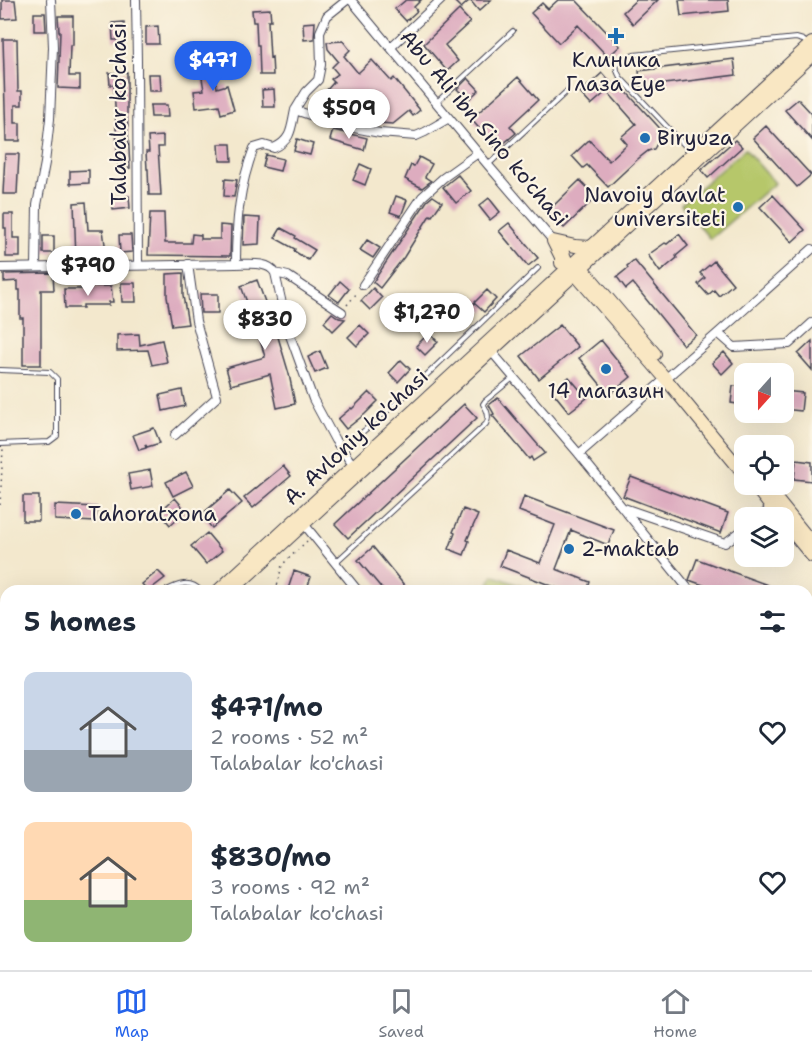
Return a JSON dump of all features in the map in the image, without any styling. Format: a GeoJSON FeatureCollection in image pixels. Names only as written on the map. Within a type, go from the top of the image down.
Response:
{"type":"FeatureCollection","features":[{"type":"Feature","properties":{"kind":"main road","name":"A. Avloniy ko'chasi"},"geometry":{"type":"LineString","coordinates":[[224,585],[353,465],[594,251],[811,48]]}},
{"type":"Feature","properties":{"kind":"main road"},"geometry":{"type":"LineString","coordinates":[[553,241],[594,251],[590,284],[560,281],[561,257],[553,241]]}},
{"type":"Feature","properties":{"kind":"main road","name":"Abu Ali ibn Sino ko'chasi"},"geometry":{"type":"LineString","coordinates":[[563,253],[734,450]]}},
{"type":"Feature","properties":{"kind":"main road","name":"A. Avloniy ko'chasi"},"geometry":{"type":"LineString","coordinates":[[238,585],[491,351],[560,281]]}},
{"type":"Feature","properties":{"kind":"main road","name":"Abu Ali ibn Sino ko'chasi"},"geometry":{"type":"LineString","coordinates":[[668,376],[734,461]]}},
{"type":"Feature","properties":{"kind":"main road"},"geometry":{"type":"LineString","coordinates":[[764,495],[775,507]]}},
{"type":"Feature","properties":{"kind":"main road"},"geometry":{"type":"LineString","coordinates":[[794,526],[812,543]]}},
{"type":"Feature","properties":{"kind":"main road"},"geometry":{"type":"LineString","coordinates":[[794,534],[812,556]]}},
{"type":"Feature","properties":{"kind":"street"},"geometry":{"type":"LineString","coordinates":[[36,267],[37,205],[50,119],[53,47],[51,0]]}},
{"type":"Feature","properties":{"kind":"street","name":"Talabalar ko'chasi"},"geometry":{"type":"LineString","coordinates":[[136,0],[138,264]]}},
{"type":"Feature","properties":{"kind":"street"},"geometry":{"type":"LineString","coordinates":[[236,264],[239,199],[254,148],[264,144],[274,148],[283,144],[288,138],[295,110],[306,92],[318,80],[321,65],[320,32],[327,16],[349,0]]}},
{"type":"Feature","properties":{"kind":"street","name":"Abu Ali ibn Sino ko'chasi"},"geometry":{"type":"LineString","coordinates":[[349,0],[563,253]]}},
{"type":"Feature","properties":{"kind":"street"},"geometry":{"type":"LineString","coordinates":[[391,47],[441,0]]}},
{"type":"Feature","properties":{"kind":"street"},"geometry":{"type":"LineString","coordinates":[[295,110],[339,126],[416,136],[449,118]]}},
{"type":"Feature","properties":{"kind":"street"},"geometry":{"type":"LineString","coordinates":[[363,285],[422,197],[443,178],[478,153]]}},
{"type":"Feature","properties":{"kind":"street"},"geometry":{"type":"LineString","coordinates":[[579,454],[812,249]]}},
{"type":"Feature","properties":{"kind":"street"},"geometry":{"type":"LineString","coordinates":[[0,268],[138,264],[236,264],[266,265],[272,268],[288,330],[313,399],[335,440],[353,465]]}},
{"type":"Feature","properties":{"kind":"street"},"geometry":{"type":"LineString","coordinates":[[176,435],[217,397],[196,321],[188,264]]}},
{"type":"Feature","properties":{"kind":"street"},"geometry":{"type":"LineString","coordinates":[[275,273],[288,276],[342,312]]}},
{"type":"Feature","properties":{"kind":"street"},"geometry":{"type":"LineString","coordinates":[[718,333],[734,347],[789,344],[812,323]]}},
{"type":"Feature","properties":{"kind":"street"},"geometry":{"type":"LineString","coordinates":[[491,351],[579,454],[685,585]]}},
{"type":"Feature","properties":{"kind":"street"},"geometry":{"type":"LineString","coordinates":[[623,508],[725,543],[734,536]]}},
{"type":"Feature","properties":{"kind":"street"},"geometry":{"type":"LineString","coordinates":[[304,524],[353,585]]}},
{"type":"Feature","properties":{"kind":"lane"},"geometry":{"type":"LineString","coordinates":[[437,103],[513,31]]}},
{"type":"Feature","properties":{"kind":"lane"},"geometry":{"type":"LineString","coordinates":[[695,157],[620,77],[617,64],[622,59],[633,55],[796,38],[803,40],[811,48]]}},
{"type":"Feature","properties":{"kind":"lane"},"geometry":{"type":"LineString","coordinates":[[488,165],[566,92]]}},
{"type":"Feature","properties":{"kind":"lane"},"geometry":{"type":"LineString","coordinates":[[343,452],[538,268]]}},
{"type":"Feature","properties":{"kind":"lane"},"geometry":{"type":"LineString","coordinates":[[0,370],[50,372],[57,379],[57,436],[49,442],[1,444]]}},
{"type":"Feature","properties":{"kind":"lane"},"geometry":{"type":"LineString","coordinates":[[335,563],[486,424],[489,419],[488,411],[483,404],[513,378]]}},
{"type":"Feature","properties":{"kind":"path"},"geometry":{"type":"LineString","coordinates":[[342,312],[363,285]]}},
{"type":"Feature","properties":{"kind":"path"},"geometry":{"type":"LineString","coordinates":[[0,505],[3,447],[1,444]]}},
{"type":"Feature","properties":{"kind":"path"},"geometry":{"type":"LineString","coordinates":[[277,585],[282,565],[313,536]]}},
{"type":"Feature","properties":{"kind":"green space"},"geometry":{"type":"Polygon","coordinates":[[[745,149],[775,183],[710,239],[681,204],[745,149]]]}},
{"type":"Feature","properties":{"kind":"green space"},"geometry":{"type":"Polygon","coordinates":[[[493,575],[518,585],[489,585],[493,575]]]}},
{"type":"Feature","properties":{"kind":"building"},"geometry":{"type":"Polygon","coordinates":[[[2,0],[15,0],[17,18],[2,19],[2,0]]]}},
{"type":"Feature","properties":{"kind":"building"},"geometry":{"type":"Polygon","coordinates":[[[406,0],[421,0],[414,7],[417,11],[406,21],[395,9],[406,0]]]}},
{"type":"Feature","properties":{"kind":"building"},"geometry":{"type":"Polygon","coordinates":[[[453,0],[470,0],[461,8],[453,0]]]}},
{"type":"Feature","properties":{"kind":"building"},"geometry":{"type":"Polygon","coordinates":[[[470,0],[491,0],[479,11],[470,0]]]}},
{"type":"Feature","properties":{"kind":"building"},"geometry":{"type":"Polygon","coordinates":[[[558,0],[576,0],[620,46],[608,57],[578,25],[559,43],[531,13],[542,3],[548,9],[558,0]]]}},
{"type":"Feature","properties":{"kind":"building"},"geometry":{"type":"Polygon","coordinates":[[[636,0],[658,0],[633,24],[623,12],[636,0]]]}},
{"type":"Feature","properties":{"kind":"building"},"geometry":{"type":"Polygon","coordinates":[[[679,0],[728,0],[729,11],[681,16],[679,0]]]}},
{"type":"Feature","properties":{"kind":"building"},"geometry":{"type":"Polygon","coordinates":[[[270,9],[271,21],[268,21],[273,75],[260,75],[259,45],[257,45],[256,22],[253,22],[252,10],[270,9]]]}},
{"type":"Feature","properties":{"kind":"building"},"geometry":{"type":"Polygon","coordinates":[[[459,10],[470,22],[445,45],[458,61],[447,71],[424,44],[459,10]]]}},
{"type":"Feature","properties":{"kind":"building"},"geometry":{"type":"Polygon","coordinates":[[[34,13],[45,13],[46,31],[34,31],[34,13]]]}},
{"type":"Feature","properties":{"kind":"building"},"geometry":{"type":"Polygon","coordinates":[[[58,16],[73,16],[73,45],[70,45],[69,76],[80,76],[80,89],[58,88],[60,31],[58,16]]]}},
{"type":"Feature","properties":{"kind":"building"},"geometry":{"type":"Polygon","coordinates":[[[124,22],[125,40],[113,40],[112,23],[124,22]]]}},
{"type":"Feature","properties":{"kind":"building"},"geometry":{"type":"Polygon","coordinates":[[[315,22],[314,39],[304,40],[303,23],[315,22]]]}},
{"type":"Feature","properties":{"kind":"building"},"geometry":{"type":"Polygon","coordinates":[[[158,26],[159,44],[146,44],[146,27],[158,26]]]}},
{"type":"Feature","properties":{"kind":"building"},"geometry":{"type":"Polygon","coordinates":[[[3,39],[17,39],[18,91],[22,91],[22,105],[15,105],[15,123],[20,123],[20,141],[6,141],[3,39]]]}},
{"type":"Feature","properties":{"kind":"building"},"geometry":{"type":"Polygon","coordinates":[[[343,41],[350,50],[344,56],[358,73],[372,60],[391,81],[394,78],[420,110],[413,116],[409,111],[393,124],[365,122],[356,112],[345,120],[329,113],[323,113],[316,106],[317,101],[334,82],[331,79],[338,74],[332,67],[338,61],[328,49],[327,42],[343,41]]]}},
{"type":"Feature","properties":{"kind":"building"},"geometry":{"type":"Polygon","coordinates":[[[734,59],[736,75],[641,87],[639,71],[734,59]]]}},
{"type":"Feature","properties":{"kind":"building"},"geometry":{"type":"Polygon","coordinates":[[[213,64],[217,88],[227,85],[234,110],[221,114],[219,105],[196,108],[194,91],[204,90],[200,66],[213,64]]]}},
{"type":"Feature","properties":{"kind":"building"},"geometry":{"type":"Polygon","coordinates":[[[127,72],[130,168],[118,169],[114,85],[110,85],[109,73],[127,72]]]}},
{"type":"Feature","properties":{"kind":"building"},"geometry":{"type":"Polygon","coordinates":[[[602,73],[617,90],[621,86],[666,135],[654,149],[639,158],[608,187],[587,165],[583,168],[572,156],[589,140],[609,161],[627,144],[621,137],[636,124],[607,91],[591,105],[580,93],[602,73]]]}},
{"type":"Feature","properties":{"kind":"building"},"geometry":{"type":"Polygon","coordinates":[[[148,74],[160,74],[161,91],[149,91],[148,74]]]}},
{"type":"Feature","properties":{"kind":"building"},"geometry":{"type":"Polygon","coordinates":[[[518,77],[538,100],[510,126],[516,133],[497,149],[471,119],[518,77]]]}},
{"type":"Feature","properties":{"kind":"building"},"geometry":{"type":"Polygon","coordinates":[[[468,78],[479,90],[468,100],[457,89],[468,78]]]}},
{"type":"Feature","properties":{"kind":"building"},"geometry":{"type":"Polygon","coordinates":[[[274,89],[275,107],[263,107],[262,90],[274,89]]]}},
{"type":"Feature","properties":{"kind":"building"},"geometry":{"type":"Polygon","coordinates":[[[798,99],[812,114],[812,140],[785,110],[798,99]]]}},
{"type":"Feature","properties":{"kind":"building"},"geometry":{"type":"Polygon","coordinates":[[[150,105],[167,105],[168,117],[151,117],[150,105]]]}},
{"type":"Feature","properties":{"kind":"building"},"geometry":{"type":"Polygon","coordinates":[[[766,126],[811,175],[797,187],[753,138],[766,126]]]}},
{"type":"Feature","properties":{"kind":"building"},"geometry":{"type":"Polygon","coordinates":[[[333,130],[367,138],[364,150],[330,140],[333,130]]]}},
{"type":"Feature","properties":{"kind":"building"},"geometry":{"type":"Polygon","coordinates":[[[163,136],[163,147],[158,147],[161,195],[149,195],[146,152],[149,152],[148,137],[163,136]]]}},
{"type":"Feature","properties":{"kind":"building"},"geometry":{"type":"Polygon","coordinates":[[[297,139],[313,144],[310,155],[294,151],[297,139]]]}},
{"type":"Feature","properties":{"kind":"building"},"geometry":{"type":"Polygon","coordinates":[[[735,140],[742,147],[708,178],[701,170],[735,140]]]}},
{"type":"Feature","properties":{"kind":"building"},"geometry":{"type":"Polygon","coordinates":[[[219,144],[231,144],[232,161],[220,161],[219,144]]]}},
{"type":"Feature","properties":{"kind":"building"},"geometry":{"type":"Polygon","coordinates":[[[5,154],[19,154],[17,194],[3,194],[5,154]]]}},
{"type":"Feature","properties":{"kind":"building"},"geometry":{"type":"Polygon","coordinates":[[[266,155],[283,159],[280,171],[263,167],[266,155]]]}},
{"type":"Feature","properties":{"kind":"building"},"geometry":{"type":"Polygon","coordinates":[[[419,157],[432,164],[425,177],[431,181],[422,188],[405,179],[411,165],[414,166],[419,157]]]}},
{"type":"Feature","properties":{"kind":"building"},"geometry":{"type":"Polygon","coordinates":[[[360,164],[371,169],[365,185],[353,180],[360,164]]]}},
{"type":"Feature","properties":{"kind":"building"},"geometry":{"type":"Polygon","coordinates":[[[89,170],[89,183],[70,184],[70,171],[89,170]]]}},
{"type":"Feature","properties":{"kind":"building"},"geometry":{"type":"Polygon","coordinates":[[[458,175],[471,191],[456,203],[443,187],[458,175]]]}},
{"type":"Feature","properties":{"kind":"building"},"geometry":{"type":"Polygon","coordinates":[[[225,179],[237,180],[234,197],[224,196],[225,179]]]}},
{"type":"Feature","properties":{"kind":"building"},"geometry":{"type":"Polygon","coordinates":[[[580,180],[596,197],[564,228],[548,211],[580,180]]]}},
{"type":"Feature","properties":{"kind":"building"},"geometry":{"type":"Polygon","coordinates":[[[773,195],[805,230],[792,242],[760,207],[773,195]]]}},
{"type":"Feature","properties":{"kind":"building"},"geometry":{"type":"Polygon","coordinates":[[[129,196],[130,208],[113,210],[112,197],[129,196]]]}},
{"type":"Feature","properties":{"kind":"building"},"geometry":{"type":"Polygon","coordinates":[[[396,196],[407,200],[401,216],[390,212],[396,196]]]}},
{"type":"Feature","properties":{"kind":"building"},"geometry":{"type":"Polygon","coordinates":[[[433,196],[442,202],[432,216],[430,215],[404,257],[380,288],[373,282],[427,201],[433,196]]]}},
{"type":"Feature","properties":{"kind":"building"},"geometry":{"type":"Polygon","coordinates":[[[489,198],[500,212],[490,220],[479,206],[489,198]]]}},
{"type":"Feature","properties":{"kind":"building"},"geometry":{"type":"Polygon","coordinates":[[[86,202],[88,230],[103,230],[107,259],[76,259],[74,203],[86,202]]]}},
{"type":"Feature","properties":{"kind":"building"},"geometry":{"type":"Polygon","coordinates":[[[150,213],[164,213],[165,243],[191,243],[192,234],[201,235],[201,239],[220,239],[220,225],[231,226],[230,256],[148,255],[150,213]]]}},
{"type":"Feature","properties":{"kind":"building"},"geometry":{"type":"Polygon","coordinates":[[[4,214],[13,214],[13,238],[20,238],[20,257],[6,257],[4,214]]]}},
{"type":"Feature","properties":{"kind":"building"},"geometry":{"type":"Polygon","coordinates":[[[244,217],[260,218],[259,244],[243,245],[244,217]]]}},
{"type":"Feature","properties":{"kind":"building"},"geometry":{"type":"Polygon","coordinates":[[[509,223],[538,258],[528,266],[499,231],[509,223]]]}},
{"type":"Feature","properties":{"kind":"building"},"geometry":{"type":"Polygon","coordinates":[[[281,228],[315,250],[308,260],[294,251],[295,249],[275,238],[281,228]]]}},
{"type":"Feature","properties":{"kind":"building"},"geometry":{"type":"Polygon","coordinates":[[[679,234],[688,246],[660,272],[648,255],[679,234]]]}},
{"type":"Feature","properties":{"kind":"building"},"geometry":{"type":"Polygon","coordinates":[[[119,235],[131,235],[132,252],[120,253],[119,235]]]}},
{"type":"Feature","properties":{"kind":"building"},"geometry":{"type":"Polygon","coordinates":[[[43,236],[54,236],[54,253],[43,253],[43,236]]]}},
{"type":"Feature","properties":{"kind":"building"},"geometry":{"type":"Polygon","coordinates":[[[367,240],[380,248],[373,258],[360,250],[367,240]]]}},
{"type":"Feature","properties":{"kind":"building"},"geometry":{"type":"Polygon","coordinates":[[[634,260],[696,335],[683,345],[633,283],[626,289],[617,277],[634,260]]]}},
{"type":"Feature","properties":{"kind":"building"},"geometry":{"type":"Polygon","coordinates":[[[714,261],[733,284],[719,296],[714,290],[708,295],[698,284],[705,278],[700,273],[714,261]]]}},
{"type":"Feature","properties":{"kind":"building"},"geometry":{"type":"Polygon","coordinates":[[[53,273],[54,290],[41,290],[41,365],[23,365],[23,318],[20,318],[20,290],[18,290],[18,281],[4,282],[4,274],[53,273]]]}},
{"type":"Feature","properties":{"kind":"building"},"geometry":{"type":"Polygon","coordinates":[[[183,273],[183,296],[188,324],[172,326],[167,297],[167,274],[183,273]]]}},
{"type":"Feature","properties":{"kind":"building"},"geometry":{"type":"Polygon","coordinates":[[[257,280],[268,310],[270,310],[289,374],[295,404],[277,408],[270,374],[231,385],[226,368],[265,357],[250,305],[248,305],[241,286],[257,280]]]}},
{"type":"Feature","properties":{"kind":"building"},"geometry":{"type":"Polygon","coordinates":[[[340,281],[349,289],[339,302],[329,295],[340,281]]]}},
{"type":"Feature","properties":{"kind":"building"},"geometry":{"type":"Polygon","coordinates":[[[121,283],[135,283],[136,302],[122,302],[121,283]]]}},
{"type":"Feature","properties":{"kind":"building"},"geometry":{"type":"Polygon","coordinates":[[[91,286],[111,286],[113,302],[109,302],[109,305],[65,308],[64,289],[91,289],[91,286]]]}},
{"type":"Feature","properties":{"kind":"building"},"geometry":{"type":"Polygon","coordinates":[[[373,288],[382,298],[370,310],[361,301],[373,288]]]}},
{"type":"Feature","properties":{"kind":"building"},"geometry":{"type":"Polygon","coordinates":[[[487,290],[496,299],[484,312],[474,303],[487,290]]]}},
{"type":"Feature","properties":{"kind":"building"},"geometry":{"type":"Polygon","coordinates":[[[200,294],[218,294],[218,313],[201,313],[200,294]]]}},
{"type":"Feature","properties":{"kind":"building"},"geometry":{"type":"Polygon","coordinates":[[[462,299],[471,308],[460,321],[450,312],[462,299]]]}},
{"type":"Feature","properties":{"kind":"building"},"geometry":{"type":"Polygon","coordinates":[[[332,313],[345,319],[333,331],[324,322],[332,313]]]}},
{"type":"Feature","properties":{"kind":"building"},"geometry":{"type":"Polygon","coordinates":[[[360,325],[369,334],[357,346],[348,337],[360,325]]]}},
{"type":"Feature","properties":{"kind":"building"},"geometry":{"type":"Polygon","coordinates":[[[560,325],[578,347],[539,379],[521,356],[560,325]]]}},
{"type":"Feature","properties":{"kind":"building"},"geometry":{"type":"Polygon","coordinates":[[[429,333],[438,342],[425,355],[416,346],[429,333]]]}},
{"type":"Feature","properties":{"kind":"building"},"geometry":{"type":"Polygon","coordinates":[[[139,334],[140,345],[162,340],[167,362],[152,365],[148,350],[117,351],[117,335],[139,334]]]}},
{"type":"Feature","properties":{"kind":"building"},"geometry":{"type":"Polygon","coordinates":[[[601,340],[631,377],[609,395],[579,358],[601,340]]]}},
{"type":"Feature","properties":{"kind":"building"},"geometry":{"type":"Polygon","coordinates":[[[812,341],[812,370],[798,354],[812,341]]]}},
{"type":"Feature","properties":{"kind":"building"},"geometry":{"type":"Polygon","coordinates":[[[320,351],[327,368],[315,373],[308,357],[320,351]]]}},
{"type":"Feature","properties":{"kind":"building"},"geometry":{"type":"Polygon","coordinates":[[[724,352],[733,363],[722,374],[712,363],[724,352]]]}},
{"type":"Feature","properties":{"kind":"building"},"geometry":{"type":"Polygon","coordinates":[[[401,360],[410,369],[398,382],[389,373],[401,360]]]}},
{"type":"Feature","properties":{"kind":"building"},"geometry":{"type":"Polygon","coordinates":[[[569,377],[587,398],[569,412],[552,391],[569,377]]]}},
{"type":"Feature","properties":{"kind":"building"},"geometry":{"type":"Polygon","coordinates":[[[733,386],[734,386],[734,403],[731,403],[733,386]]]}},
{"type":"Feature","properties":{"kind":"building"},"geometry":{"type":"Polygon","coordinates":[[[182,390],[185,406],[163,411],[160,395],[182,390]]]}},
{"type":"Feature","properties":{"kind":"building"},"geometry":{"type":"Polygon","coordinates":[[[369,392],[378,401],[346,429],[338,419],[369,392]]]}},
{"type":"Feature","properties":{"kind":"building"},"geometry":{"type":"Polygon","coordinates":[[[794,392],[803,393],[801,411],[794,410],[794,392]]]}},
{"type":"Feature","properties":{"kind":"building"},"geometry":{"type":"Polygon","coordinates":[[[498,398],[545,453],[533,461],[531,457],[529,459],[492,415],[494,414],[489,405],[498,398]]]}},
{"type":"Feature","properties":{"kind":"building"},"geometry":{"type":"Polygon","coordinates":[[[464,404],[477,418],[348,538],[335,524],[464,404]]]}},
{"type":"Feature","properties":{"kind":"building"},"geometry":{"type":"Polygon","coordinates":[[[154,428],[160,443],[147,447],[145,444],[146,448],[139,450],[133,435],[154,428]]]}},
{"type":"Feature","properties":{"kind":"building"},"geometry":{"type":"Polygon","coordinates":[[[796,460],[812,462],[812,481],[794,479],[796,460]]]}},
{"type":"Feature","properties":{"kind":"building"},"geometry":{"type":"Polygon","coordinates":[[[283,466],[291,476],[253,508],[244,498],[283,466]]]}},
{"type":"Feature","properties":{"kind":"building"},"geometry":{"type":"Polygon","coordinates":[[[150,470],[153,486],[131,490],[128,474],[150,470]]]}},
{"type":"Feature","properties":{"kind":"building"},"geometry":{"type":"Polygon","coordinates":[[[186,472],[193,486],[173,496],[166,482],[186,472]]]}},
{"type":"Feature","properties":{"kind":"building"},"geometry":{"type":"Polygon","coordinates":[[[631,477],[728,513],[721,533],[623,496],[631,477]]]}},
{"type":"Feature","properties":{"kind":"building"},"geometry":{"type":"Polygon","coordinates":[[[230,490],[242,503],[212,528],[201,515],[230,490]]]}},
{"type":"Feature","properties":{"kind":"building"},"geometry":{"type":"Polygon","coordinates":[[[23,496],[39,496],[39,521],[23,521],[23,496]]]}},
{"type":"Feature","properties":{"kind":"building"},"geometry":{"type":"Polygon","coordinates":[[[524,496],[614,530],[608,545],[571,530],[556,569],[590,582],[589,585],[549,585],[500,566],[506,550],[540,563],[555,525],[519,511],[524,496]]]}},
{"type":"Feature","properties":{"kind":"building"},"geometry":{"type":"Polygon","coordinates":[[[175,498],[186,511],[170,525],[159,512],[175,498]]]}},
{"type":"Feature","properties":{"kind":"building","name":"Tahoratxona"},"geometry":{"type":"Polygon","coordinates":[[[55,505],[97,507],[96,522],[55,520],[55,505]]]}},
{"type":"Feature","properties":{"kind":"building"},"geometry":{"type":"Polygon","coordinates":[[[463,509],[478,515],[467,540],[469,541],[464,555],[449,549],[455,533],[453,532],[463,509]]]}},
{"type":"Feature","properties":{"kind":"building"},"geometry":{"type":"Polygon","coordinates":[[[207,533],[222,551],[206,564],[191,546],[207,533]]]}},
{"type":"Feature","properties":{"kind":"building"},"geometry":{"type":"Polygon","coordinates":[[[373,547],[404,585],[379,585],[358,560],[373,547]]]}},
{"type":"Feature","properties":{"kind":"building"},"geometry":{"type":"Polygon","coordinates":[[[697,559],[767,585],[703,585],[689,580],[697,559]]]}},
{"type":"Feature","properties":{"kind":"building"},"geometry":{"type":"Polygon","coordinates":[[[158,571],[165,578],[156,585],[142,584],[158,571]]]}},
{"type":"Feature","properties":{"kind":"building"},"geometry":{"type":"Polygon","coordinates":[[[294,571],[311,577],[308,585],[289,585],[294,571]]]}},
{"type":"Feature","properties":{"kind":"place","name":"Клиника Глаза Eye"},"geometry":{"type":"Point","coordinates":[616,36]}},
{"type":"Feature","properties":{"kind":"place","name":"Biryuza"},"geometry":{"type":"Point","coordinates":[645,138]}},
{"type":"Feature","properties":{"kind":"place","name":"Navoiy davlat universiteti"},"geometry":{"type":"Point","coordinates":[738,207]}},
{"type":"Feature","properties":{"kind":"place","name":"14 магазин"},"geometry":{"type":"Point","coordinates":[606,369]}},
{"type":"Feature","properties":{"kind":"place","name":"Tahoratxona"},"geometry":{"type":"Point","coordinates":[76,514]}},
{"type":"Feature","properties":{"kind":"place","name":"2-maktab"},"geometry":{"type":"Point","coordinates":[569,549]}}]}
